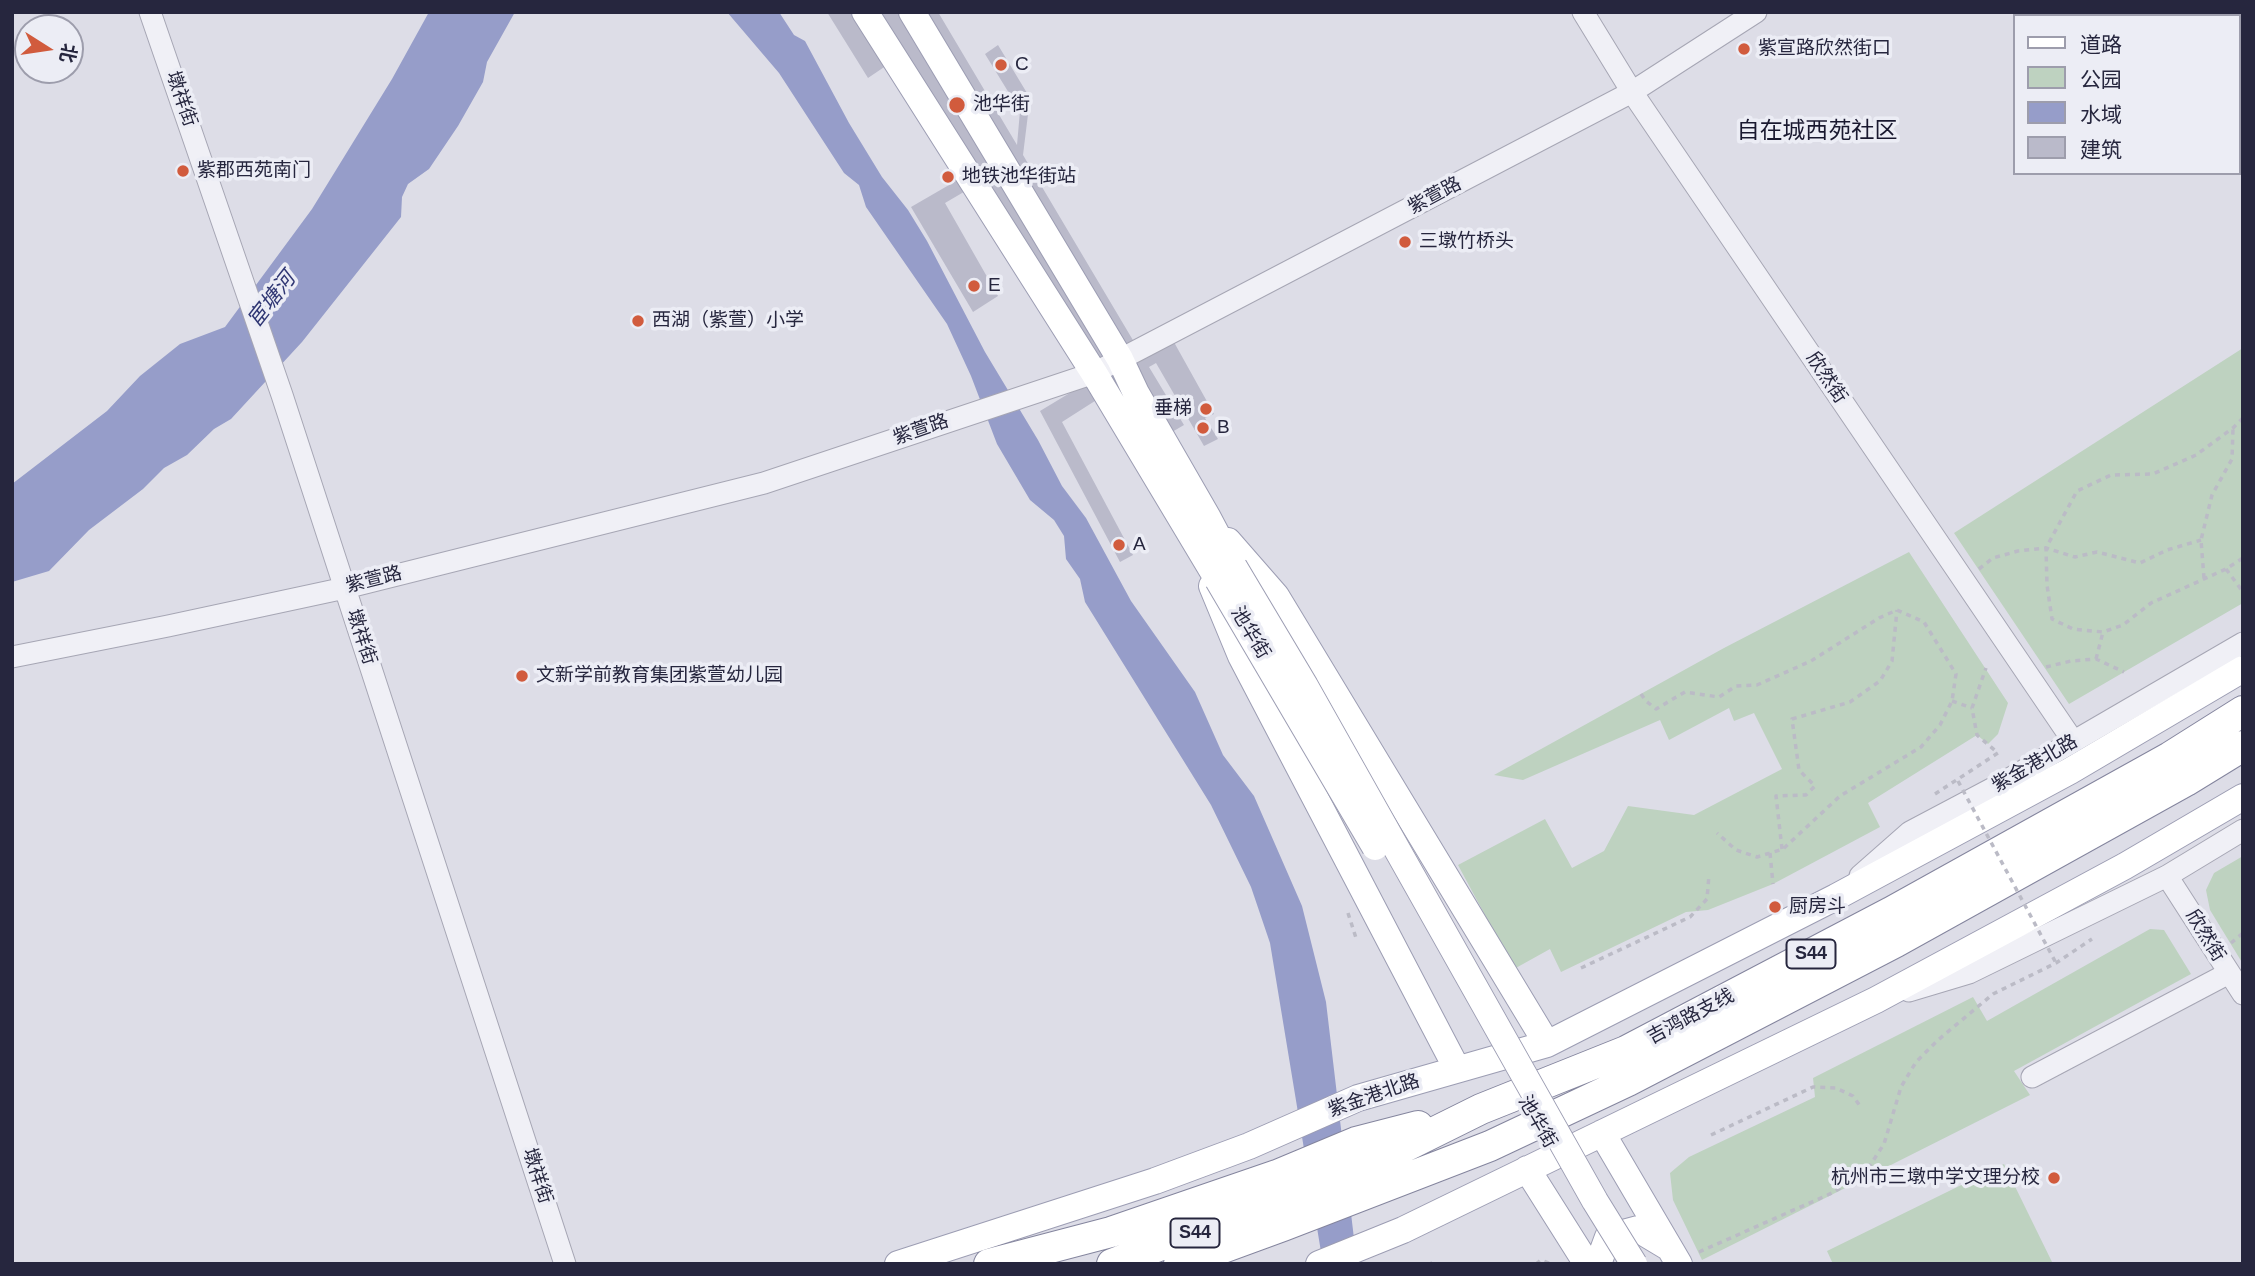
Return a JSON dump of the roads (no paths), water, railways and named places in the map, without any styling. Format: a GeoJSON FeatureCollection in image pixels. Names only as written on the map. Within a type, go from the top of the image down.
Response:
{"type":"FeatureCollection","features":[{"type":"Feature","properties":{"kind":"highway","name":"吉鸿路支线"},"geometry":{"type":"LineString","coordinates":[[1369,1190],[1481,1109],[1626,1051],[1903,905],[2170,757],[2243,711]]}},
{"type":"Feature","properties":{"kind":"highway","name":"吉鸿路支线"},"geometry":{"type":"LineString","coordinates":[[1112,1264],[1282,1211],[1369,1190],[1490,1146],[1628,1081],[1896,942],[2186,781],[2243,746]]}},
{"type":"Feature","properties":{"kind":"highway"},"geometry":{"type":"LineString","coordinates":[[989,1264],[1111,1232],[1282,1211],[1369,1190]]}},
{"type":"Feature","properties":{"kind":"highway","name":"吉鸿路支线"},"geometry":{"type":"LineString","coordinates":[[1179,1264],[1282,1211]]}},
{"type":"Feature","properties":{"kind":"highway"},"geometry":{"type":"LineString","coordinates":[[1220,1264],[1282,1211]]}},
{"type":"Feature","properties":{"kind":"main road","name":"池华街"},"geometry":{"type":"LineString","coordinates":[[865,12],[1094,373],[1199,525]]}},
{"type":"Feature","properties":{"kind":"main road","name":"池华街"},"geometry":{"type":"LineString","coordinates":[[912,12],[1120,359],[1199,525],[1620,1264]]}},
{"type":"Feature","properties":{"kind":"main road"},"geometry":{"type":"LineString","coordinates":[[1199,525],[1276,596],[1547,1044]]}},
{"type":"Feature","properties":{"kind":"main road"},"geometry":{"type":"LineString","coordinates":[[1199,525],[1241,656],[1457,1069]]}},
{"type":"Feature","properties":{"kind":"main road","name":"池华街"},"geometry":{"type":"LineString","coordinates":[[1226,573],[1305,686],[1588,1189],[1634,1264]]}},
{"type":"Feature","properties":{"kind":"main road","name":"紫金港北路"},"geometry":{"type":"LineString","coordinates":[[898,1264],[1155,1181],[1271,1136],[1358,1098],[1547,1044],[1836,897],[2070,771],[2243,669]]}},
{"type":"Feature","properties":{"kind":"main road"},"geometry":{"type":"LineString","coordinates":[[1319,1264],[1369,1190],[1527,1170],[1876,1000],[2125,866],[2243,797]]}},
{"type":"Feature","properties":{"kind":"main road"},"geometry":{"type":"LineString","coordinates":[[1602,1133],[1683,1254]]}},
{"type":"Feature","properties":{"kind":"main road"},"geometry":{"type":"LineString","coordinates":[[1527,1170],[1587,1264]]}},
{"type":"Feature","properties":{"kind":"main road"},"geometry":{"type":"LineString","coordinates":[[1598,1264],[1608,1237],[1638,1229],[1683,1254]]}},
{"type":"Feature","properties":{"kind":"street","name":"墩祥街"},"geometry":{"type":"LineString","coordinates":[[150,12],[282,395],[565,1264]]}},
{"type":"Feature","properties":{"kind":"street","name":"欣然街"},"geometry":{"type":"LineString","coordinates":[[1583,12],[1632,92],[2073,741]]}},
{"type":"Feature","properties":{"kind":"street","name":"紫萱路"},"geometry":{"type":"LineString","coordinates":[[18,656],[345,588],[764,483],[1094,373],[1632,92],[1756,12]]}},
{"type":"Feature","properties":{"kind":"street","name":"紫金港北路"},"geometry":{"type":"LineString","coordinates":[[1836,897],[1910,832],[1997,786],[2243,643]]}},
{"type":"Feature","properties":{"kind":"street"},"geometry":{"type":"LineString","coordinates":[[1876,1000],[1969,973],[2167,876],[2243,830]]}},
{"type":"Feature","properties":{"kind":"street","name":"欣然街"},"geometry":{"type":"LineString","coordinates":[[2167,876],[2243,995]]}},
{"type":"Feature","properties":{"kind":"street"},"geometry":{"type":"LineString","coordinates":[[2032,1077],[2229,973]]}},
{"type":"Feature","properties":{"kind":"water","name":"宦塘河"},"geometry":{"type":"Polygon","coordinates":[[[429,12],[515,12],[487,62],[483,82],[458,126],[429,169],[408,184],[402,197],[401,217],[302,342],[231,419],[214,429],[187,455],[164,468],[143,489],[89,530],[49,571],[12,582],[12,484],[107,411],[140,376],[180,344],[225,327],[312,209],[392,79],[429,12]]]}},
{"type":"Feature","properties":{"kind":"water"},"geometry":{"type":"Polygon","coordinates":[[[727,12],[779,12],[794,35],[805,41],[849,123],[882,177],[908,210],[927,241],[985,352],[1038,440],[1062,486],[1086,518],[1131,601],[1195,692],[1223,755],[1254,796],[1302,906],[1326,1002],[1357,1264],[1323,1264],[1270,943],[1251,887],[1211,805],[1085,602],[1080,579],[1066,559],[1064,536],[1054,520],[1030,500],[997,444],[971,376],[947,324],[866,207],[859,185],[844,173],[779,73],[727,12]]]}},
{"type":"Feature","properties":{"kind":"place","name":"紫宣路欣然街口"},"geometry":{"type":"Point","coordinates":[1744,49]}},
{"type":"Feature","properties":{"kind":"place","name":"C"},"geometry":{"type":"Point","coordinates":[1001,65]}},
{"type":"Feature","properties":{"kind":"place","name":"池华街"},"geometry":{"type":"Point","coordinates":[957,105]}},
{"type":"Feature","properties":{"kind":"place","name":"紫郡西苑南门"},"geometry":{"type":"Point","coordinates":[183,171]}},
{"type":"Feature","properties":{"kind":"place","name":"地铁池华街站"},"geometry":{"type":"Point","coordinates":[948,177]}},
{"type":"Feature","properties":{"kind":"place","name":"三墩竹桥头"},"geometry":{"type":"Point","coordinates":[1405,242]}},
{"type":"Feature","properties":{"kind":"place","name":"E"},"geometry":{"type":"Point","coordinates":[974,286]}},
{"type":"Feature","properties":{"kind":"place","name":"西湖（紫萱）小学"},"geometry":{"type":"Point","coordinates":[638,321]}},
{"type":"Feature","properties":{"kind":"place","name":"垂梯"},"geometry":{"type":"Point","coordinates":[1206,409]}},
{"type":"Feature","properties":{"kind":"place","name":"B"},"geometry":{"type":"Point","coordinates":[1203,428]}},
{"type":"Feature","properties":{"kind":"place","name":"A"},"geometry":{"type":"Point","coordinates":[1119,545]}},
{"type":"Feature","properties":{"kind":"place","name":"文新学前教育集团紫萱幼儿园"},"geometry":{"type":"Point","coordinates":[522,676]}},
{"type":"Feature","properties":{"kind":"place","name":"厨房斗"},"geometry":{"type":"Point","coordinates":[1775,907]}},
{"type":"Feature","properties":{"kind":"place","name":"杭州市三墩中学文理分校"},"geometry":{"type":"Point","coordinates":[2054,1178]}},
{"type":"Feature","properties":{"kind":"district","name":"自在城西苑社区"},"geometry":{"type":"Point","coordinates":[1817,132]}}]}
